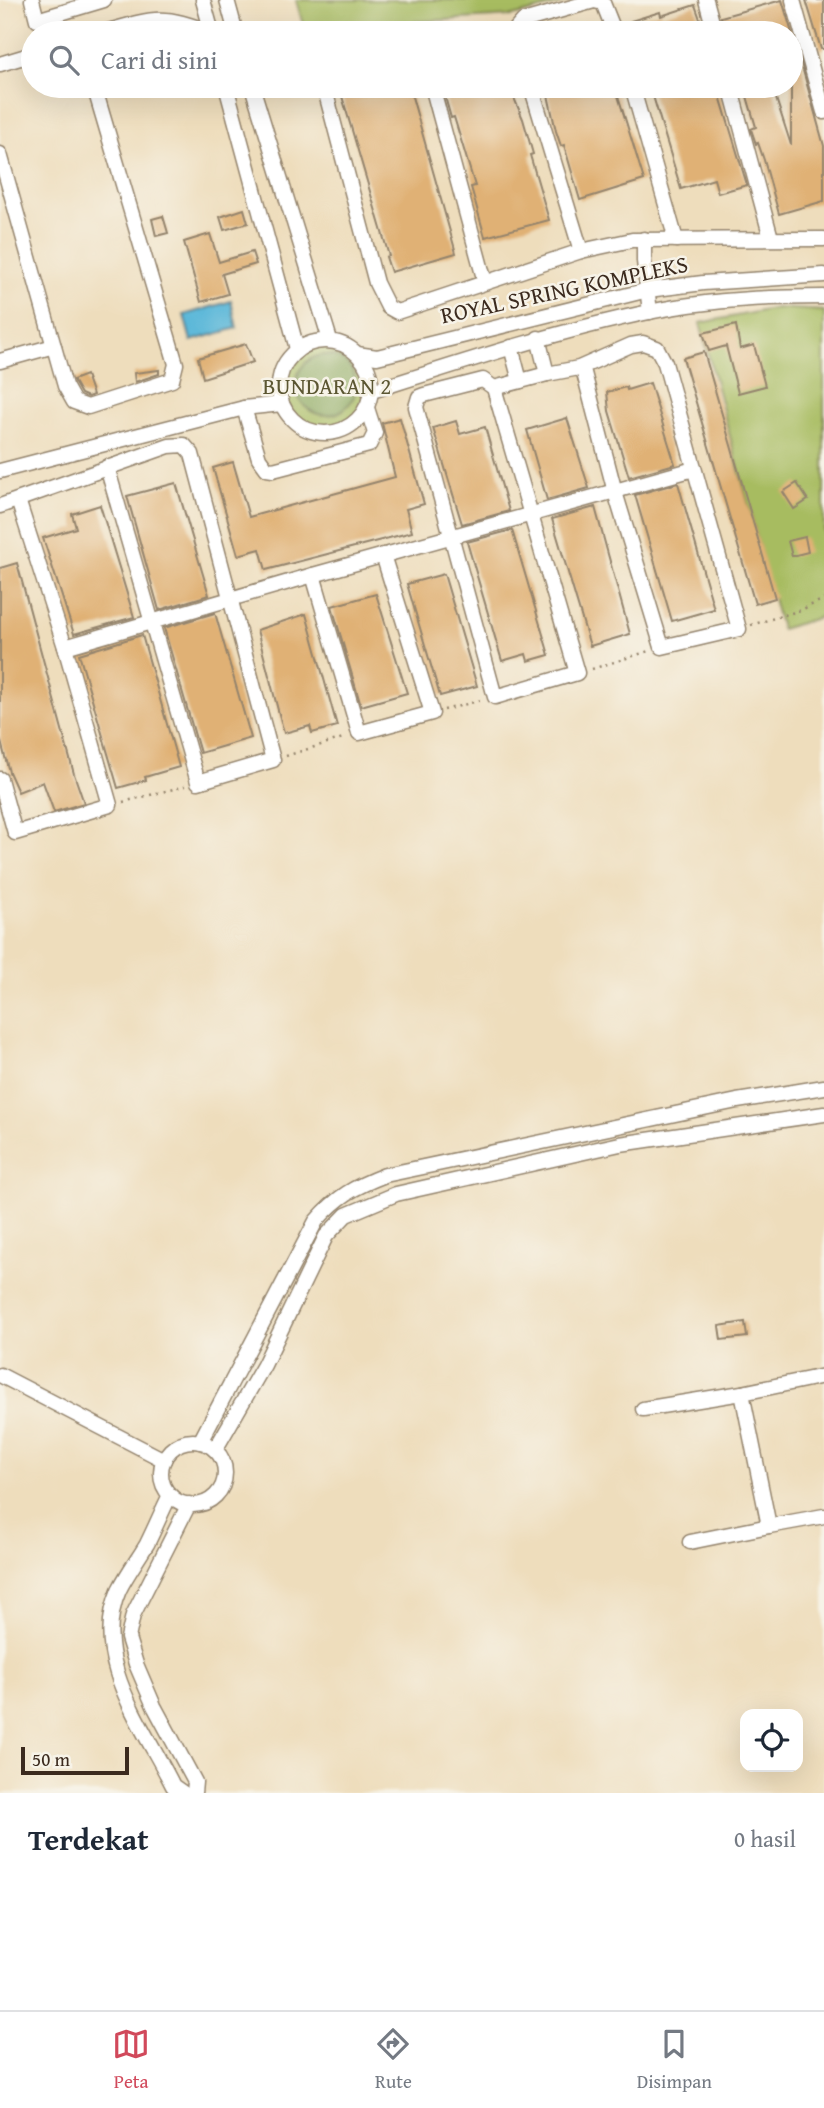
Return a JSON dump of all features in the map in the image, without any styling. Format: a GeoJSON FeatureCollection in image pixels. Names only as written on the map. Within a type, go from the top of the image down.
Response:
{"type":"FeatureCollection","features":[{"type":"Feature","properties":{"kind":"street"},"geometry":{"type":"LineString","coordinates":[[32,0],[37,20],[104,0]]}},
{"type":"Feature","properties":{"kind":"street"},"geometry":{"type":"LineString","coordinates":[[203,0],[209,21]]}},
{"type":"Feature","properties":{"kind":"street"},"geometry":{"type":"LineString","coordinates":[[227,0],[233,21]]}},
{"type":"Feature","properties":{"kind":"street"},"geometry":{"type":"LineString","coordinates":[[706,0],[712,21]]}},
{"type":"Feature","properties":{"kind":"street"},"geometry":{"type":"LineString","coordinates":[[793,0],[799,21]]}},
{"type":"Feature","properties":{"kind":"street"},"geometry":{"type":"LineString","coordinates":[[523,21],[594,1],[603,3],[610,21]]}},
{"type":"Feature","properties":{"kind":"street"},"geometry":{"type":"LineString","coordinates":[[144,21],[154,18],[176,21]]}},
{"type":"Feature","properties":{"kind":"street"},"geometry":{"type":"LineString","coordinates":[[803,36],[824,112]]}},
{"type":"Feature","properties":{"kind":"street"},"geometry":{"type":"LineString","coordinates":[[0,64],[21,58]]}},
{"type":"Feature","properties":{"kind":"street"},"geometry":{"type":"LineString","coordinates":[[0,154],[69,396],[74,402],[88,407],[172,380],[176,374],[176,364],[98,98]]}},
{"type":"Feature","properties":{"kind":"street"},"geometry":{"type":"LineString","coordinates":[[229,98],[297,349]]}},
{"type":"Feature","properties":{"kind":"street"},"geometry":{"type":"LineString","coordinates":[[256,98],[330,340]]}},
{"type":"Feature","properties":{"kind":"street"},"geometry":{"type":"LineString","coordinates":[[327,98],[372,269],[388,307],[397,312],[581,251],[644,239],[824,239]]}},
{"type":"Feature","properties":{"kind":"street"},"geometry":{"type":"LineString","coordinates":[[435,98],[485,282]]}},
{"type":"Feature","properties":{"kind":"street"},"geometry":{"type":"LineString","coordinates":[[535,98],[581,251]]}},
{"type":"Feature","properties":{"kind":"street"},"geometry":{"type":"LineString","coordinates":[[635,98],[676,240]]}},
{"type":"Feature","properties":{"kind":"street"},"geometry":{"type":"LineString","coordinates":[[733,98],[771,238]]}},
{"type":"Feature","properties":{"kind":"street"},"geometry":{"type":"LineString","coordinates":[[644,239],[650,312]]}},
{"type":"Feature","properties":{"kind":"street","name":"ROYAL SPRING KOMPLEKS"},"geometry":{"type":"LineString","coordinates":[[357,354],[377,356],[648,290],[703,283],[824,275]]}},
{"type":"Feature","properties":{"kind":"street","name":"ROYAL SPRING KOMPLEKS"},"geometry":{"type":"LineString","coordinates":[[372,391],[538,338],[650,312],[742,301],[824,297]]}},
{"type":"Feature","properties":{"kind":"street"},"geometry":{"type":"LineString","coordinates":[[538,338],[547,374]]}},
{"type":"Feature","properties":{"kind":"street"},"geometry":{"type":"LineString","coordinates":[[330,340],[349,347],[357,354],[369,371],[372,391],[362,416],[348,427],[323,433],[306,429],[286,412],[279,387],[282,370],[297,349],[312,342],[330,340]]}},
{"type":"Feature","properties":{"kind":"street"},"geometry":{"type":"LineString","coordinates":[[494,388],[547,374],[579,369],[631,345],[643,343],[657,348],[665,363],[739,629],[662,647],[615,492],[584,373],[579,369]]}},
{"type":"Feature","properties":{"kind":"street"},"geometry":{"type":"LineString","coordinates":[[0,361],[54,346]]}},
{"type":"Feature","properties":{"kind":"street"},"geometry":{"type":"LineString","coordinates":[[511,346],[520,381]]}},
{"type":"Feature","properties":{"kind":"street"},"geometry":{"type":"LineString","coordinates":[[478,380],[486,381],[494,388],[531,516],[577,673],[495,697],[416,407],[417,401],[424,395],[478,380]]}},
{"type":"Feature","properties":{"kind":"street"},"geometry":{"type":"LineString","coordinates":[[0,471],[244,408],[282,404]]}},
{"type":"Feature","properties":{"kind":"street"},"geometry":{"type":"LineString","coordinates":[[244,408],[259,458],[267,469],[273,470],[369,444],[375,433],[366,408]]}},
{"type":"Feature","properties":{"kind":"street"},"geometry":{"type":"LineString","coordinates":[[0,506],[107,467],[178,444],[189,449],[273,760],[198,782],[107,467]]}},
{"type":"Feature","properties":{"kind":"street"},"geometry":{"type":"LineString","coordinates":[[65,648],[383,555],[694,469]]}},
{"type":"Feature","properties":{"kind":"street"},"geometry":{"type":"LineString","coordinates":[[0,779],[16,833],[110,805],[65,648],[18,500]]}},
{"type":"Feature","properties":{"kind":"street"},"geometry":{"type":"LineString","coordinates":[[313,575],[359,733],[432,713],[383,555]]}},
{"type":"Feature","properties":{"kind":"street"},"geometry":{"type":"LineString","coordinates":[[200,1442],[316,1221],[332,1203],[351,1188],[385,1175],[737,1101],[824,1087]]}},
{"type":"Feature","properties":{"kind":"street"},"geometry":{"type":"LineString","coordinates":[[215,1450],[264,1364],[326,1236],[346,1214],[396,1194],[620,1144],[824,1114]]}},
{"type":"Feature","properties":{"kind":"street"},"geometry":{"type":"LineString","coordinates":[[0,1375],[164,1460]]}},
{"type":"Feature","properties":{"kind":"street"},"geometry":{"type":"LineString","coordinates":[[643,1409],[824,1376]]}},
{"type":"Feature","properties":{"kind":"street"},"geometry":{"type":"LineString","coordinates":[[741,1393],[769,1526]]}},
{"type":"Feature","properties":{"kind":"street"},"geometry":{"type":"LineString","coordinates":[[184,1442],[200,1442],[215,1450],[224,1467],[222,1487],[208,1501],[189,1504],[170,1495],[161,1475],[164,1460],[175,1447],[184,1442]]}},
{"type":"Feature","properties":{"kind":"street"},"geometry":{"type":"LineString","coordinates":[[170,1495],[119,1592],[110,1629],[113,1658],[121,1686],[173,1786],[183,1793]]}},
{"type":"Feature","properties":{"kind":"street"},"geometry":{"type":"LineString","coordinates":[[189,1504],[133,1615],[128,1638],[154,1706],[195,1782],[194,1793]]}},
{"type":"Feature","properties":{"kind":"street"},"geometry":{"type":"LineString","coordinates":[[690,1542],[824,1516]]}},
{"type":"Feature","properties":{"kind":"path"},"geometry":{"type":"LineString","coordinates":[[739,629],[824,600]]}},
{"type":"Feature","properties":{"kind":"path"},"geometry":{"type":"LineString","coordinates":[[577,673],[662,647]]}},
{"type":"Feature","properties":{"kind":"path"},"geometry":{"type":"LineString","coordinates":[[432,713],[495,697]]}},
{"type":"Feature","properties":{"kind":"path"},"geometry":{"type":"LineString","coordinates":[[273,760],[359,733]]}},
{"type":"Feature","properties":{"kind":"path"},"geometry":{"type":"LineString","coordinates":[[110,805],[198,782]]}},
{"type":"Feature","properties":{"kind":"green space"},"geometry":{"type":"Polygon","coordinates":[[[296,0],[576,0],[513,16],[426,21],[302,21],[296,0]]]}},
{"type":"Feature","properties":{"kind":"green space"},"geometry":{"type":"Polygon","coordinates":[[[777,308],[824,311],[824,616],[781,629],[700,323],[777,308]]]}},
{"type":"Feature","properties":{"kind":"green space"},"geometry":{"type":"Polygon","coordinates":[[[325,345],[341,348],[355,357],[364,371],[367,387],[364,403],[355,417],[341,426],[325,429],[309,426],[295,417],[286,403],[283,387],[286,371],[295,357],[309,348],[325,345]]]}},
{"type":"Feature","properties":{"kind":"green space","name":"BUNDARAN 2"},"geometry":{"type":"Polygon","coordinates":[[[326,355],[343,360],[351,368],[356,385],[351,402],[343,410],[326,415],[309,410],[301,402],[296,385],[301,368],[309,360],[326,355]]]}},
{"type":"Feature","properties":{"kind":"water"},"geometry":{"type":"Polygon","coordinates":[[[231,301],[237,328],[191,341],[184,315],[231,301]]]}},
{"type":"Feature","properties":{"kind":"building"},"geometry":{"type":"Polygon","coordinates":[[[782,0],[788,21],[722,21],[721,17],[782,0]]]}},
{"type":"Feature","properties":{"kind":"building"},"geometry":{"type":"Polygon","coordinates":[[[806,0],[824,0],[824,49],[821,49],[806,0]]]}},
{"type":"Feature","properties":{"kind":"building"},"geometry":{"type":"Polygon","coordinates":[[[695,5],[701,21],[631,21],[660,12],[661,16],[695,5]]]}},
{"type":"Feature","properties":{"kind":"building"},"geometry":{"type":"Polygon","coordinates":[[[803,70],[824,146],[824,201],[779,214],[764,160],[751,129],[756,127],[748,98],[776,98],[791,145],[791,98],[803,98],[803,70]]]}},
{"type":"Feature","properties":{"kind":"building"},"geometry":{"type":"Polygon","coordinates":[[[343,98],[412,98],[456,253],[391,272],[386,257],[389,256],[343,98]]]}},
{"type":"Feature","properties":{"kind":"building"},"geometry":{"type":"Polygon","coordinates":[[[445,98],[514,98],[523,119],[533,154],[530,155],[549,220],[485,237],[471,187],[475,186],[454,117],[451,118],[445,98]]]}},
{"type":"Feature","properties":{"kind":"building"},"geometry":{"type":"Polygon","coordinates":[[[549,98],[619,98],[644,180],[580,200],[564,145],[561,146],[549,98]]]}},
{"type":"Feature","properties":{"kind":"building"},"geometry":{"type":"Polygon","coordinates":[[[654,98],[721,98],[747,185],[718,193],[714,179],[681,189],[654,98]]]}},
{"type":"Feature","properties":{"kind":"building"},"geometry":{"type":"Polygon","coordinates":[[[244,209],[248,223],[224,230],[220,217],[244,209]]]}},
{"type":"Feature","properties":{"kind":"building"},"geometry":{"type":"Polygon","coordinates":[[[163,216],[168,233],[156,236],[152,219],[163,216]]]}},
{"type":"Feature","properties":{"kind":"building"},"geometry":{"type":"Polygon","coordinates":[[[210,234],[219,262],[252,252],[256,264],[222,274],[228,294],[201,302],[184,242],[210,234]]]}},
{"type":"Feature","properties":{"kind":"building"},"geometry":{"type":"Polygon","coordinates":[[[736,325],[740,349],[754,345],[765,386],[738,393],[726,346],[709,351],[703,333],[736,325]]]}},
{"type":"Feature","properties":{"kind":"building"},"geometry":{"type":"Polygon","coordinates":[[[246,344],[253,362],[203,378],[198,358],[246,344]]]}},
{"type":"Feature","properties":{"kind":"building"},"geometry":{"type":"Polygon","coordinates":[[[704,352],[775,598],[755,604],[683,358],[704,352]]]}},
{"type":"Feature","properties":{"kind":"building"},"geometry":{"type":"Polygon","coordinates":[[[159,370],[159,374],[135,382],[134,373],[159,370]]]}},
{"type":"Feature","properties":{"kind":"building"},"geometry":{"type":"Polygon","coordinates":[[[86,375],[93,395],[88,397],[81,394],[73,380],[86,375]]]}},
{"type":"Feature","properties":{"kind":"building"},"geometry":{"type":"Polygon","coordinates":[[[650,383],[675,464],[629,477],[609,411],[607,392],[626,387],[627,390],[650,383]]]}},
{"type":"Feature","properties":{"kind":"building"},"geometry":{"type":"Polygon","coordinates":[[[400,418],[424,504],[406,509],[412,532],[266,570],[260,549],[238,555],[213,468],[233,462],[249,517],[395,477],[382,423],[400,418]]]}},
{"type":"Feature","properties":{"kind":"building"},"geometry":{"type":"Polygon","coordinates":[[[567,418],[589,488],[547,500],[527,430],[567,418]]]}},
{"type":"Feature","properties":{"kind":"building"},"geometry":{"type":"Polygon","coordinates":[[[456,421],[460,434],[485,427],[509,511],[462,524],[433,428],[456,421]]]}},
{"type":"Feature","properties":{"kind":"building"},"geometry":{"type":"Polygon","coordinates":[[[176,483],[209,595],[159,610],[127,496],[176,483]]]}},
{"type":"Feature","properties":{"kind":"building"},"geometry":{"type":"Polygon","coordinates":[[[678,483],[714,609],[672,621],[635,495],[678,483]]]}},
{"type":"Feature","properties":{"kind":"building"},"geometry":{"type":"Polygon","coordinates":[[[797,483],[808,500],[794,509],[783,492],[797,483]]]}},
{"type":"Feature","properties":{"kind":"building"},"geometry":{"type":"Polygon","coordinates":[[[100,505],[134,617],[74,634],[43,538],[76,528],[72,514],[100,505]]]}},
{"type":"Feature","properties":{"kind":"building"},"geometry":{"type":"Polygon","coordinates":[[[595,507],[630,634],[590,646],[552,519],[595,507]]]}},
{"type":"Feature","properties":{"kind":"building"},"geometry":{"type":"Polygon","coordinates":[[[512,530],[549,655],[528,661],[526,654],[502,661],[467,542],[512,530]]]}},
{"type":"Feature","properties":{"kind":"building"},"geometry":{"type":"Polygon","coordinates":[[[805,537],[808,552],[792,556],[788,541],[805,537]]]}},
{"type":"Feature","properties":{"kind":"building"},"geometry":{"type":"Polygon","coordinates":[[[17,563],[84,803],[54,812],[43,782],[18,792],[9,772],[0,738],[0,568],[17,563]]]}},
{"type":"Feature","properties":{"kind":"building"},"geometry":{"type":"Polygon","coordinates":[[[444,574],[477,686],[440,696],[407,584],[444,574]]]}},
{"type":"Feature","properties":{"kind":"building"},"geometry":{"type":"Polygon","coordinates":[[[376,594],[407,693],[361,706],[332,606],[376,594]]]}},
{"type":"Feature","properties":{"kind":"building"},"geometry":{"type":"Polygon","coordinates":[[[215,613],[251,738],[200,753],[164,628],[215,613]]]}},
{"type":"Feature","properties":{"kind":"building"},"geometry":{"type":"Polygon","coordinates":[[[306,614],[337,726],[312,733],[310,726],[284,733],[257,630],[306,614]]]}},
{"type":"Feature","properties":{"kind":"building"},"geometry":{"type":"Polygon","coordinates":[[[142,635],[179,767],[118,788],[79,654],[142,635]]]}},
{"type":"Feature","properties":{"kind":"building"},"geometry":{"type":"Polygon","coordinates":[[[745,1322],[747,1337],[721,1340],[719,1326],[745,1322]]]}}]}
